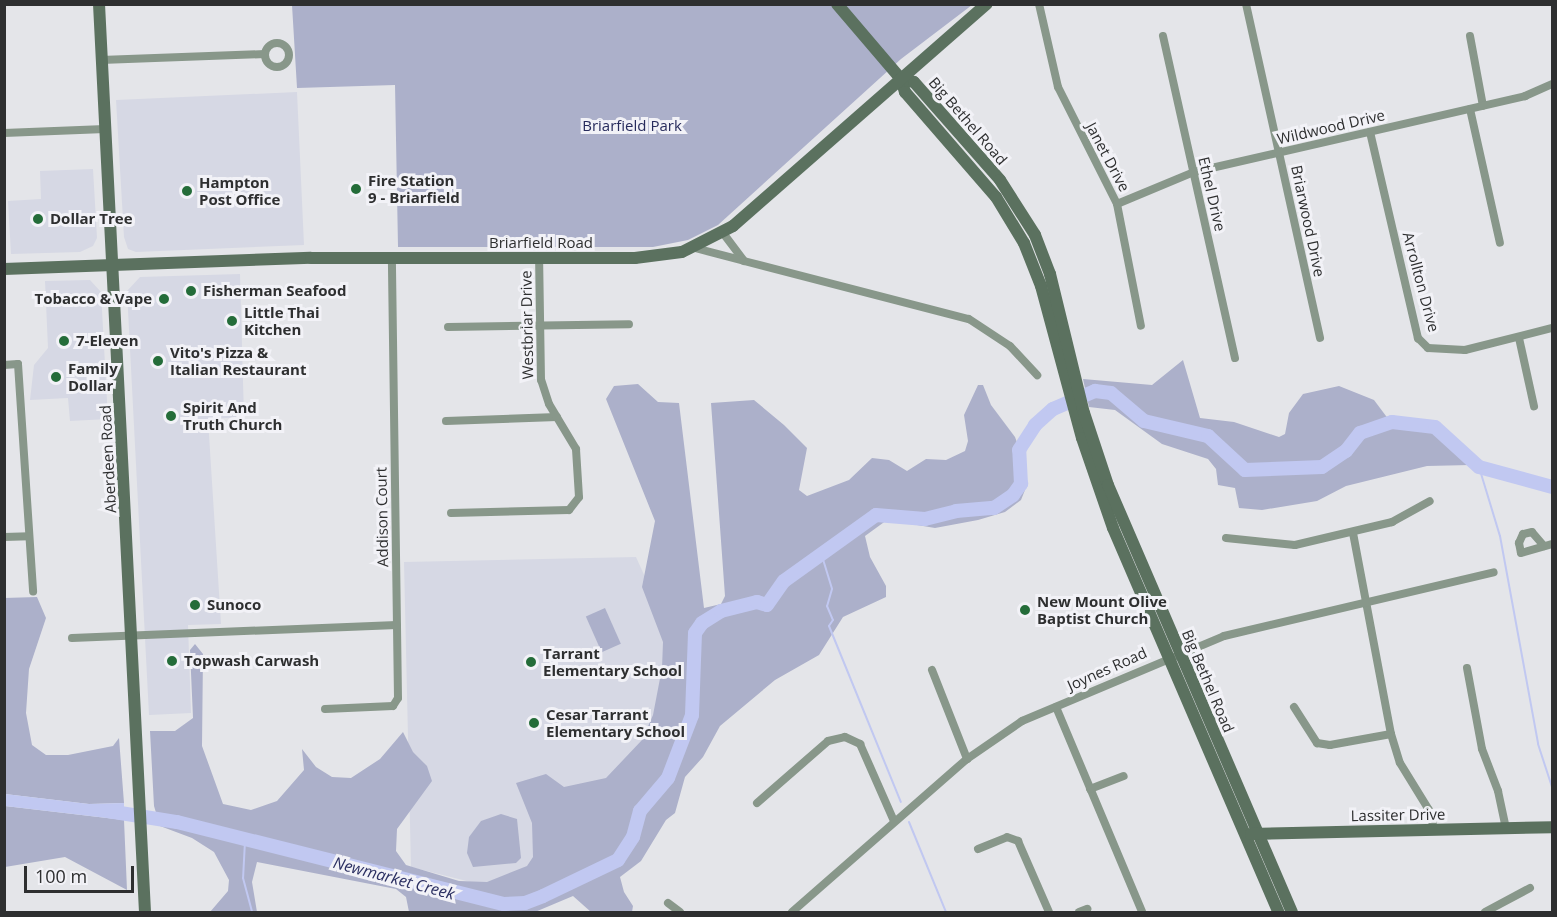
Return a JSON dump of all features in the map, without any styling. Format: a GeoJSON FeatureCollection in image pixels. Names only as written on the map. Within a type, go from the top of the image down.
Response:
{"type":"FeatureCollection","features":[{"type":"Feature","properties":{"kind":"main road","name":"Aberdeen Road"},"geometry":{"type":"LineString","coordinates":[[99,4],[145,912]]}},
{"type":"Feature","properties":{"kind":"main road","name":"Big Bethel Road"},"geometry":{"type":"LineString","coordinates":[[837,4],[901,79],[905,92],[996,197],[1019,233],[1041,286],[1079,414],[1244,834],[1278,912]]}},
{"type":"Feature","properties":{"kind":"main road","name":"Briarfield Road"},"geometry":{"type":"LineString","coordinates":[[4,269],[392,258],[652,257],[695,248],[723,233],[987,4]]}},
{"type":"Feature","properties":{"kind":"main road","name":"Big Bethel Road"},"geometry":{"type":"LineString","coordinates":[[1174,655],[1292,912]]}},
{"type":"Feature","properties":{"kind":"main road","name":"Lassiter Drive"},"geometry":{"type":"LineString","coordinates":[[1244,834],[1552,827]]}},
{"type":"Feature","properties":{"kind":"street","name":"Janet Drive"},"geometry":{"type":"LineString","coordinates":[[1039,4],[1058,87],[1117,204],[1140,326]]}},
{"type":"Feature","properties":{"kind":"street","name":"Briarwood Drive"},"geometry":{"type":"LineString","coordinates":[[1246,4],[1320,338]]}},
{"type":"Feature","properties":{"kind":"street","name":"Ethel Drive"},"geometry":{"type":"LineString","coordinates":[[1163,36],[1235,358]]}},
{"type":"Feature","properties":{"kind":"street"},"geometry":{"type":"LineString","coordinates":[[1470,36],[1483,106]]}},
{"type":"Feature","properties":{"kind":"street"},"geometry":{"type":"LineString","coordinates":[[101,60],[265,54]]}},
{"type":"Feature","properties":{"kind":"street","name":"Wildwood Drive"},"geometry":{"type":"LineString","coordinates":[[1117,204],[1194,172],[1525,96],[1552,84]]}},
{"type":"Feature","properties":{"kind":"street"},"geometry":{"type":"LineString","coordinates":[[1470,109],[1500,243]]}},
{"type":"Feature","properties":{"kind":"street"},"geometry":{"type":"LineString","coordinates":[[4,133],[105,129]]}},
{"type":"Feature","properties":{"kind":"street","name":"Arrollton Drive"},"geometry":{"type":"LineString","coordinates":[[1371,132],[1418,338],[1428,348],[1443,351],[1519,338],[1552,328]]}},
{"type":"Feature","properties":{"kind":"street"},"geometry":{"type":"LineString","coordinates":[[723,233],[744,261]]}},
{"type":"Feature","properties":{"kind":"street"},"geometry":{"type":"LineString","coordinates":[[695,248],[969,319],[1010,346],[1037,375]]}},
{"type":"Feature","properties":{"kind":"street","name":"Addison Court"},"geometry":{"type":"LineString","coordinates":[[326,709],[396,704],[392,258]]}},
{"type":"Feature","properties":{"kind":"street","name":"Westbriar Drive"},"geometry":{"type":"LineString","coordinates":[[451,513],[573,508],[579,498],[578,458],[572,438],[543,392],[539,258]]}},
{"type":"Feature","properties":{"kind":"street"},"geometry":{"type":"LineString","coordinates":[[448,327],[629,324]]}},
{"type":"Feature","properties":{"kind":"street"},"geometry":{"type":"LineString","coordinates":[[1519,338],[1534,406]]}},
{"type":"Feature","properties":{"kind":"street"},"geometry":{"type":"LineString","coordinates":[[4,365],[18,364],[33,592]]}},
{"type":"Feature","properties":{"kind":"street"},"geometry":{"type":"LineString","coordinates":[[446,420],[557,417]]}},
{"type":"Feature","properties":{"kind":"street"},"geometry":{"type":"LineString","coordinates":[[1226,538],[1295,545],[1392,522],[1430,501]]}},
{"type":"Feature","properties":{"kind":"street"},"geometry":{"type":"LineString","coordinates":[[1527,532],[1537,534],[1548,545],[1521,553],[1520,538],[1527,532]]}},
{"type":"Feature","properties":{"kind":"street"},"geometry":{"type":"LineString","coordinates":[[1353,533],[1391,734],[1401,763],[1429,810],[1434,829]]}},
{"type":"Feature","properties":{"kind":"street"},"geometry":{"type":"LineString","coordinates":[[4,537],[29,536]]}},
{"type":"Feature","properties":{"kind":"street","name":"Joynes Road"},"geometry":{"type":"LineString","coordinates":[[792,912],[967,759],[1010,728],[1174,655],[1262,624],[1494,572]]}},
{"type":"Feature","properties":{"kind":"street"},"geometry":{"type":"LineString","coordinates":[[72,638],[397,625]]}},
{"type":"Feature","properties":{"kind":"street"},"geometry":{"type":"LineString","coordinates":[[1467,668],[1482,749],[1498,791],[1506,828]]}},
{"type":"Feature","properties":{"kind":"street"},"geometry":{"type":"LineString","coordinates":[[932,670],[967,759]]}},
{"type":"Feature","properties":{"kind":"street"},"geometry":{"type":"LineString","coordinates":[[1056,706],[1142,912]]}},
{"type":"Feature","properties":{"kind":"street"},"geometry":{"type":"LineString","coordinates":[[1294,707],[1317,743],[1330,745],[1391,734]]}},
{"type":"Feature","properties":{"kind":"street"},"geometry":{"type":"LineString","coordinates":[[757,803],[828,741],[845,737],[860,744],[894,821]]}},
{"type":"Feature","properties":{"kind":"street"},"geometry":{"type":"LineString","coordinates":[[1090,789],[1124,776]]}},
{"type":"Feature","properties":{"kind":"street"},"geometry":{"type":"LineString","coordinates":[[978,849],[1007,837],[1017,841],[1049,912]]}},
{"type":"Feature","properties":{"kind":"street"},"geometry":{"type":"LineString","coordinates":[[1485,912],[1530,888]]}},
{"type":"Feature","properties":{"kind":"street"},"geometry":{"type":"LineString","coordinates":[[668,903],[680,912]]}},
{"type":"Feature","properties":{"kind":"shaded area"},"geometry":{"type":"Polygon","coordinates":[[[297,92],[304,245],[136,252],[128,249],[124,237],[116,100],[297,92]]]}},
{"type":"Feature","properties":{"kind":"shaded area"},"geometry":{"type":"Polygon","coordinates":[[[93,169],[97,238],[93,246],[80,252],[11,254],[8,201],[41,199],[40,171],[93,169]]]}},
{"type":"Feature","properties":{"kind":"shaded area"},"geometry":{"type":"Polygon","coordinates":[[[240,274],[244,417],[208,419],[221,624],[188,625],[191,713],[149,715],[127,291],[140,277],[240,274]]]}},
{"type":"Feature","properties":{"kind":"shaded area"},"geometry":{"type":"Polygon","coordinates":[[[90,280],[101,292],[108,419],[70,421],[68,398],[30,400],[34,365],[48,348],[45,281],[90,280]]]}},
{"type":"Feature","properties":{"kind":"shaded area","name":"Cesar Tarrant Elementary School"},"geometry":{"type":"Polygon","coordinates":[[[636,557],[668,628],[663,720],[514,893],[411,867],[404,562],[636,557]]]}},
{"type":"Feature","properties":{"kind":"shaded area"},"geometry":{"type":"Polygon","coordinates":[[[5,794],[89,804],[124,803],[124,820],[5,806],[5,794]]]}},
{"type":"Feature","properties":{"kind":"green space","name":"Briarfield Park"},"geometry":{"type":"Polygon","coordinates":[[[292,5],[972,5],[901,59],[718,225],[688,240],[653,247],[398,247],[395,85],[297,88],[292,5]]]}},
{"type":"Feature","properties":{"kind":"green space"},"geometry":{"type":"Polygon","coordinates":[[[1183,360],[1200,418],[1234,422],[1279,437],[1285,434],[1289,413],[1303,394],[1339,386],[1374,400],[1395,428],[1434,432],[1470,465],[1427,466],[1346,486],[1317,501],[1262,510],[1239,508],[1235,488],[1218,485],[1216,469],[1208,459],[1162,444],[1115,410],[1089,407],[1083,379],[1152,385],[1183,360]]]}},
{"type":"Feature","properties":{"kind":"green space"},"geometry":{"type":"Polygon","coordinates":[[[638,384],[658,402],[679,403],[704,608],[721,604],[725,596],[711,403],[754,400],[784,425],[807,448],[799,490],[807,496],[849,480],[872,458],[889,460],[907,471],[926,459],[946,460],[965,451],[968,441],[964,415],[978,385],[983,385],[991,405],[1015,437],[1024,462],[1025,490],[1021,500],[1005,512],[978,520],[935,528],[887,520],[865,536],[870,557],[886,586],[886,597],[843,617],[819,655],[775,680],[720,726],[703,757],[685,777],[675,813],[666,820],[641,861],[620,877],[624,892],[633,906],[632,912],[591,912],[573,896],[535,912],[409,912],[406,897],[396,889],[257,862],[252,882],[257,912],[210,912],[228,891],[229,880],[214,852],[192,838],[160,826],[154,806],[150,731],[175,731],[193,718],[190,650],[195,644],[203,654],[202,746],[223,804],[251,810],[277,801],[304,770],[302,749],[316,767],[332,777],[351,778],[380,759],[403,732],[413,752],[427,766],[432,781],[397,829],[396,851],[406,865],[459,881],[487,882],[527,866],[533,857],[532,823],[516,783],[546,774],[564,787],[606,778],[642,740],[653,715],[662,668],[663,642],[642,587],[655,521],[606,399],[614,386],[638,384]]]}},
{"type":"Feature","properties":{"kind":"green space"},"geometry":{"type":"Polygon","coordinates":[[[37,597],[46,618],[29,669],[26,713],[32,745],[46,755],[68,755],[113,746],[119,738],[124,803],[89,804],[5,794],[4,598],[37,597]]]}},
{"type":"Feature","properties":{"kind":"green space"},"geometry":{"type":"Polygon","coordinates":[[[605,608],[621,644],[602,652],[586,617],[605,608]]]}},
{"type":"Feature","properties":{"kind":"green space"},"geometry":{"type":"Polygon","coordinates":[[[5,806],[124,820],[127,890],[65,857],[5,867],[5,806]]]}},
{"type":"Feature","properties":{"kind":"green space"},"geometry":{"type":"Polygon","coordinates":[[[501,814],[517,819],[521,858],[516,863],[473,867],[467,853],[469,837],[481,821],[501,814]]]}},
{"type":"Feature","properties":{"kind":"waterway","name":"Newmarket Creek"},"geometry":{"type":"LineString","coordinates":[[108,811],[177,822],[504,904],[525,903],[543,896],[618,860],[633,837],[640,811],[668,778],[692,715],[695,633],[702,623],[721,611],[757,602],[767,605],[784,581],[876,515],[925,519],[956,511],[994,508],[1013,495],[1021,484],[1019,450],[1035,425],[1053,409],[1095,391],[1111,393],[1144,421],[1208,436],[1245,470],[1322,467],[1346,451],[1360,433],[1392,422],[1435,427],[1479,467],[1552,487]]}},
{"type":"Feature","properties":{"kind":"waterway"},"geometry":{"type":"LineString","coordinates":[[1479,467],[1500,536],[1538,744],[1552,787]]}},
{"type":"Feature","properties":{"kind":"waterway"},"geometry":{"type":"LineString","coordinates":[[822,556],[832,589],[827,606],[833,620],[829,626],[901,802]]}},
{"type":"Feature","properties":{"kind":"waterway"},"geometry":{"type":"LineString","coordinates":[[909,822],[946,912]]}},
{"type":"Feature","properties":{"kind":"waterway"},"geometry":{"type":"LineString","coordinates":[[245,841],[243,878],[252,912]]}},
{"type":"Feature","properties":{"kind":"place","name":"Fire Station 9 - Briarfield"},"geometry":{"type":"Point","coordinates":[356,189]}},
{"type":"Feature","properties":{"kind":"place","name":"Hampton Post Office"},"geometry":{"type":"Point","coordinates":[187,191]}},
{"type":"Feature","properties":{"kind":"place","name":"Dollar Tree"},"geometry":{"type":"Point","coordinates":[38,219]}},
{"type":"Feature","properties":{"kind":"place","name":"Fisherman Seafood"},"geometry":{"type":"Point","coordinates":[191,291]}},
{"type":"Feature","properties":{"kind":"place","name":"Tobacco & Vape"},"geometry":{"type":"Point","coordinates":[164,299]}},
{"type":"Feature","properties":{"kind":"place","name":"Little Thai Kitchen"},"geometry":{"type":"Point","coordinates":[232,321]}},
{"type":"Feature","properties":{"kind":"place","name":"7-Eleven"},"geometry":{"type":"Point","coordinates":[64,341]}},
{"type":"Feature","properties":{"kind":"place","name":"Vito's Pizza & Italian Restaurant"},"geometry":{"type":"Point","coordinates":[158,361]}},
{"type":"Feature","properties":{"kind":"place","name":"Family Dollar"},"geometry":{"type":"Point","coordinates":[56,377]}},
{"type":"Feature","properties":{"kind":"place","name":"Spirit And Truth Church"},"geometry":{"type":"Point","coordinates":[171,416]}},
{"type":"Feature","properties":{"kind":"place","name":"Sunoco"},"geometry":{"type":"Point","coordinates":[195,605]}},
{"type":"Feature","properties":{"kind":"place","name":"New Mount Olive Baptist Church"},"geometry":{"type":"Point","coordinates":[1025,610]}},
{"type":"Feature","properties":{"kind":"place","name":"Topwash Carwash"},"geometry":{"type":"Point","coordinates":[172,661]}},
{"type":"Feature","properties":{"kind":"place","name":"Tarrant Elementary School"},"geometry":{"type":"Point","coordinates":[531,662]}},
{"type":"Feature","properties":{"kind":"place","name":"Cesar Tarrant Elementary School"},"geometry":{"type":"Point","coordinates":[534,723]}}]}
